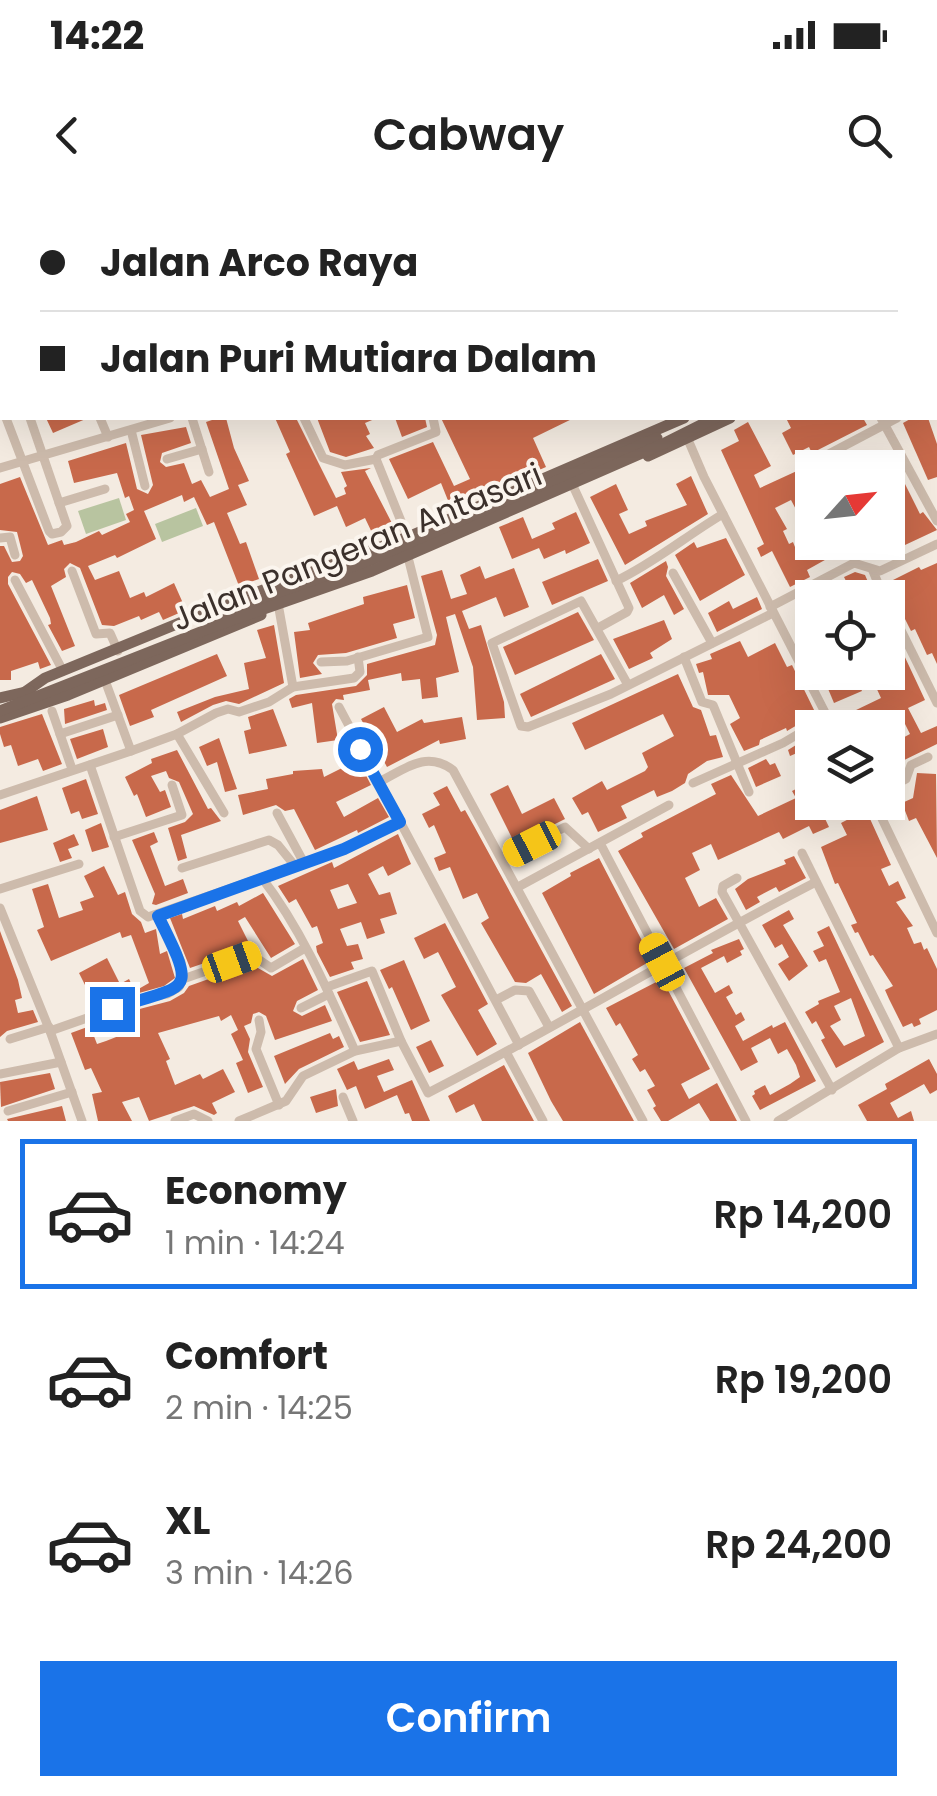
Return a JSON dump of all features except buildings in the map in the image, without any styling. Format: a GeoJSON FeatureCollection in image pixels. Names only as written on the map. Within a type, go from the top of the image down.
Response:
{"type":"FeatureCollection","features":[{"type":"Feature","properties":{"kind":"main road"},"geometry":{"type":"LineString","coordinates":[[25,692],[46,688],[227,613],[367,562],[693,420]]}},
{"type":"Feature","properties":{"kind":"main road"},"geometry":{"type":"LineString","coordinates":[[0,715],[218,625],[372,570],[711,420]]}},
{"type":"Feature","properties":{"kind":"main road","name":"Jalan Pangeran Antasari"},"geometry":{"type":"LineString","coordinates":[[0,698],[25,692],[45,678],[233,601],[408,537],[573,467],[682,425],[716,420]]}},
{"type":"Feature","properties":{"kind":"main road","name":"Jalan Pangeran Antasari"},"geometry":{"type":"LineString","coordinates":[[0,715],[68,695],[279,608],[412,559],[577,486],[682,425]]}},
{"type":"Feature","properties":{"kind":"main road"},"geometry":{"type":"LineString","coordinates":[[573,467],[577,486]]}},
{"type":"Feature","properties":{"kind":"street"},"geometry":{"type":"LineString","coordinates":[[7,420],[52,534],[66,528],[31,420]]}},
{"type":"Feature","properties":{"kind":"street"},"geometry":{"type":"LineString","coordinates":[[101,420],[108,437]]}},
{"type":"Feature","properties":{"kind":"street"},"geometry":{"type":"LineString","coordinates":[[0,468],[160,420]]}},
{"type":"Feature","properties":{"kind":"street"},"geometry":{"type":"LineString","coordinates":[[193,420],[210,472]]}},
{"type":"Feature","properties":{"kind":"street"},"geometry":{"type":"LineString","coordinates":[[305,420],[322,458],[345,465],[376,459],[436,432],[434,420]]}},
{"type":"Feature","properties":{"kind":"street"},"geometry":{"type":"LineString","coordinates":[[833,450],[883,421],[937,520]]}},
{"type":"Feature","properties":{"kind":"street"},"geometry":{"type":"LineString","coordinates":[[682,425],[722,514],[824,710]]}},
{"type":"Feature","properties":{"kind":"street"},"geometry":{"type":"LineString","coordinates":[[131,430],[145,486]]}},
{"type":"Feature","properties":{"kind":"street"},"geometry":{"type":"LineString","coordinates":[[167,459],[202,449]]}},
{"type":"Feature","properties":{"kind":"street"},"geometry":{"type":"LineString","coordinates":[[321,662],[358,657],[428,638],[408,537],[376,459]]}},
{"type":"Feature","properties":{"kind":"street"},"geometry":{"type":"LineString","coordinates":[[577,486],[629,611],[598,628]]}},
{"type":"Feature","properties":{"kind":"street"},"geometry":{"type":"LineString","coordinates":[[59,503],[106,489]]}},
{"type":"Feature","properties":{"kind":"street"},"geometry":{"type":"LineString","coordinates":[[616,581],[649,566],[656,556],[722,514]]}},
{"type":"Feature","properties":{"kind":"street"},"geometry":{"type":"LineString","coordinates":[[0,538],[10,537],[15,555]]}},
{"type":"Feature","properties":{"kind":"street"},"geometry":{"type":"LineString","coordinates":[[873,571],[937,544]]}},
{"type":"Feature","properties":{"kind":"street"},"geometry":{"type":"LineString","coordinates":[[628,685],[584,602],[578,600],[493,642],[522,726],[528,728],[628,685],[712,643],[854,563],[873,571],[877,580]]}},
{"type":"Feature","properties":{"kind":"street"},"geometry":{"type":"LineString","coordinates":[[72,571],[96,634],[110,633],[118,650]]}},
{"type":"Feature","properties":{"kind":"street"},"geometry":{"type":"LineString","coordinates":[[673,573],[712,643]]}},
{"type":"Feature","properties":{"kind":"street"},"geometry":{"type":"LineString","coordinates":[[15,580],[63,671]]}},
{"type":"Feature","properties":{"kind":"street"},"geometry":{"type":"LineString","coordinates":[[279,608],[293,687]]}},
{"type":"Feature","properties":{"kind":"street"},"geometry":{"type":"LineString","coordinates":[[905,639],[937,703]]}},
{"type":"Feature","properties":{"kind":"street"},"geometry":{"type":"LineString","coordinates":[[684,656],[701,700],[713,705],[749,792]]}},
{"type":"Feature","properties":{"kind":"street"},"geometry":{"type":"LineString","coordinates":[[0,796],[177,734],[216,713],[240,712],[269,702],[293,687],[354,678],[360,672],[358,657]]}},
{"type":"Feature","properties":{"kind":"street"},"geometry":{"type":"LineString","coordinates":[[106,683],[131,751]]}},
{"type":"Feature","properties":{"kind":"street"},"geometry":{"type":"LineString","coordinates":[[339,707],[519,1045]]}},
{"type":"Feature","properties":{"kind":"street"},"geometry":{"type":"LineString","coordinates":[[52,711],[72,770]]}},
{"type":"Feature","properties":{"kind":"street"},"geometry":{"type":"LineString","coordinates":[[60,734],[118,714]]}},
{"type":"Feature","properties":{"kind":"street"},"geometry":{"type":"LineString","coordinates":[[177,734],[224,813]]}},
{"type":"Feature","properties":{"kind":"street"},"geometry":{"type":"LineString","coordinates":[[693,783],[795,735]]}},
{"type":"Feature","properties":{"kind":"street"},"geometry":{"type":"LineString","coordinates":[[905,780],[911,765],[928,757]]}},
{"type":"Feature","properties":{"kind":"street"},"geometry":{"type":"LineString","coordinates":[[379,782],[426,759],[445,764],[458,776],[643,1121]]}},
{"type":"Feature","properties":{"kind":"street"},"geometry":{"type":"LineString","coordinates":[[90,765],[140,911],[148,917],[354,845],[400,822]]}},
{"type":"Feature","properties":{"kind":"street"},"geometry":{"type":"LineString","coordinates":[[114,836],[182,814],[172,785]]}},
{"type":"Feature","properties":{"kind":"street"},"geometry":{"type":"LineString","coordinates":[[518,887],[669,805]]}},
{"type":"Feature","properties":{"kind":"street"},"geometry":{"type":"LineString","coordinates":[[277,814],[299,864]]}},
{"type":"Feature","properties":{"kind":"street"},"geometry":{"type":"LineString","coordinates":[[883,820],[937,933]]}},
{"type":"Feature","properties":{"kind":"street"},"geometry":{"type":"LineString","coordinates":[[503,858],[565,827],[590,849]]}},
{"type":"Feature","properties":{"kind":"street"},"geometry":{"type":"LineString","coordinates":[[182,868],[269,840],[299,864]]}},
{"type":"Feature","properties":{"kind":"street"},"geometry":{"type":"LineString","coordinates":[[600,843],[746,1121]]}},
{"type":"Feature","properties":{"kind":"street"},"geometry":{"type":"LineString","coordinates":[[802,852],[899,1048]]}},
{"type":"Feature","properties":{"kind":"street"},"geometry":{"type":"LineString","coordinates":[[0,889],[78,864]]}},
{"type":"Feature","properties":{"kind":"street"},"geometry":{"type":"LineString","coordinates":[[262,878],[306,948],[355,1051]]}},
{"type":"Feature","properties":{"kind":"street"},"geometry":{"type":"LineString","coordinates":[[737,878],[721,888],[832,1090]]}},
{"type":"Feature","properties":{"kind":"street"},"geometry":{"type":"LineString","coordinates":[[301,1008],[328,990],[372,971],[428,1093],[662,962],[816,882]]}},
{"type":"Feature","properties":{"kind":"street"},"geometry":{"type":"LineString","coordinates":[[926,910],[937,903]]}},
{"type":"Feature","properties":{"kind":"street"},"geometry":{"type":"LineString","coordinates":[[0,908],[50,1029],[82,1121]]}},
{"type":"Feature","properties":{"kind":"street"},"geometry":{"type":"LineString","coordinates":[[10,1039],[167,994],[179,987],[183,979],[181,962],[158,916]]}},
{"type":"Feature","properties":{"kind":"street"},"geometry":{"type":"LineString","coordinates":[[183,979],[252,955],[270,968],[306,948]]}},
{"type":"Feature","properties":{"kind":"street"},"geometry":{"type":"LineString","coordinates":[[496,1000],[515,990],[529,991],[549,1027]]}},
{"type":"Feature","properties":{"kind":"street"},"geometry":{"type":"LineString","coordinates":[[258,1020],[261,1032],[256,1049],[279,1105]]}},
{"type":"Feature","properties":{"kind":"street"},"geometry":{"type":"LineString","coordinates":[[778,1121],[798,1116],[899,1048],[937,1034]]}},
{"type":"Feature","properties":{"kind":"street"},"geometry":{"type":"LineString","coordinates":[[238,1121],[290,1098],[297,1080],[303,1076],[355,1051],[401,1041]]}},
{"type":"Feature","properties":{"kind":"street"},"geometry":{"type":"LineString","coordinates":[[506,1052],[543,1121]]}},
{"type":"Feature","properties":{"kind":"street"},"geometry":{"type":"LineString","coordinates":[[0,1074],[61,1062]]}},
{"type":"Feature","properties":{"kind":"street"},"geometry":{"type":"LineString","coordinates":[[8,1110],[72,1092]]}},
{"type":"Feature","properties":{"kind":"street"},"geometry":{"type":"LineString","coordinates":[[342,1098],[354,1121]]}},
{"type":"Feature","properties":{"kind":"street"},"geometry":{"type":"LineString","coordinates":[[175,1121],[194,1114],[208,1121]]}},
{"type":"Feature","properties":{"kind":"green space"},"geometry":{"type":"Polygon","coordinates":[[[119,498],[126,520],[86,534],[78,511],[119,498]]]}},
{"type":"Feature","properties":{"kind":"green space"},"geometry":{"type":"Polygon","coordinates":[[[196,508],[203,526],[162,542],[155,524],[196,508]]]}},
{"type":"Feature","properties":{"kind":"route"},"geometry":{"type":"LineString","coordinates":[[112,1009],[167,994],[179,987],[183,979],[176,948],[158,916],[344,849],[400,822],[360,749]]}}]}
